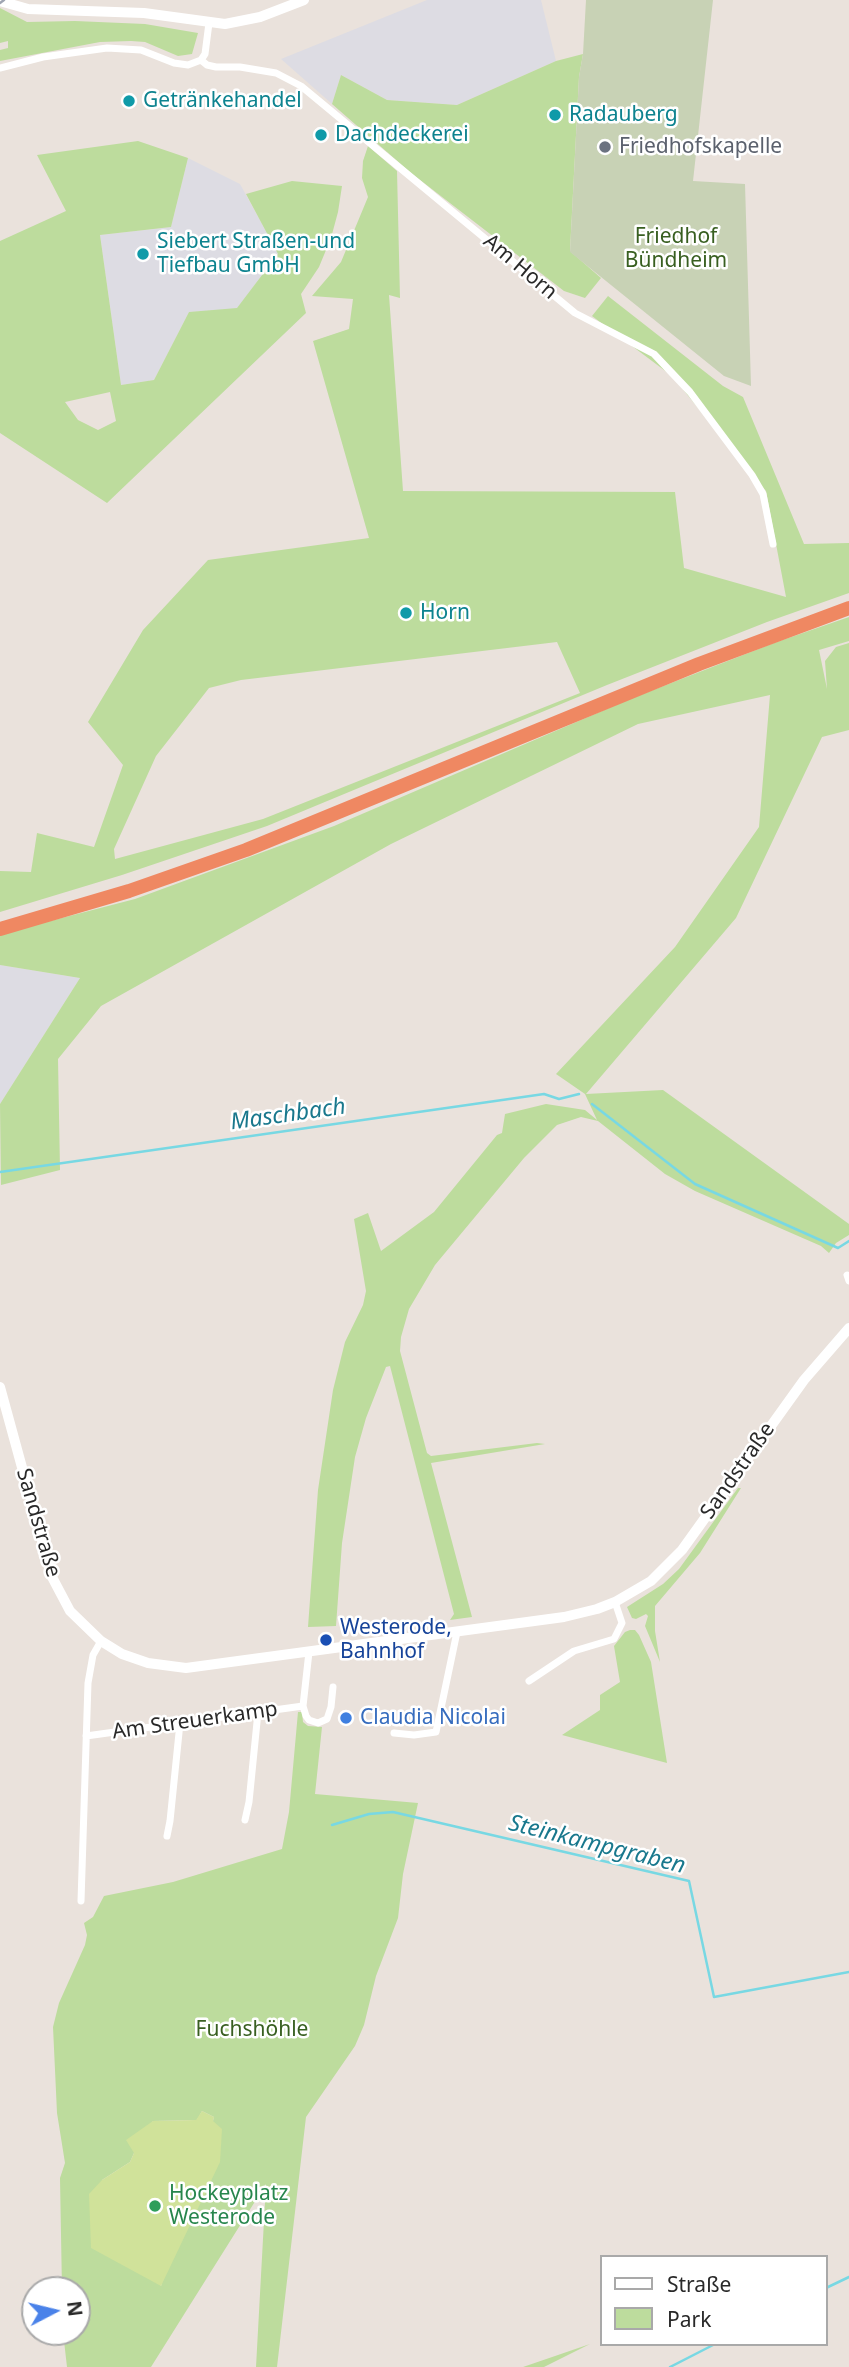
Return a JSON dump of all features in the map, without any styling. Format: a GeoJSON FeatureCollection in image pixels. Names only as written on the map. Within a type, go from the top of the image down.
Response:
{"type":"FeatureCollection","features":[{"type":"Feature","properties":{"kind":"highway"},"geometry":{"type":"LineString","coordinates":[[0,920],[95,893],[222,849],[824,612],[849,599]]}},
{"type":"Feature","properties":{"kind":"highway"},"geometry":{"type":"LineString","coordinates":[[824,612],[849,608]]}},
{"type":"Feature","properties":{"kind":"highway"},"geometry":{"type":"LineString","coordinates":[[0,929],[129,891],[259,845],[770,632]]}},
{"type":"Feature","properties":{"kind":"street"},"geometry":{"type":"LineString","coordinates":[[0,1],[28,9],[144,13],[209,23],[243,22],[303,0]]}},
{"type":"Feature","properties":{"kind":"street"},"geometry":{"type":"LineString","coordinates":[[201,60],[207,48],[209,23]]}},
{"type":"Feature","properties":{"kind":"street","name":"Am Horn"},"geometry":{"type":"LineString","coordinates":[[0,68],[43,57],[107,48],[141,50],[181,65],[201,60],[216,68],[240,67],[276,73],[301,86],[575,313],[654,354],[690,392],[752,475],[762,494],[773,544]]}},
{"type":"Feature","properties":{"kind":"street","name":"Sandstraße"},"geometry":{"type":"LineString","coordinates":[[0,1387],[52,1577],[70,1611],[101,1641],[135,1659],[172,1668],[202,1667],[564,1617],[615,1602],[651,1581],[682,1550],[804,1380],[849,1328]]}},
{"type":"Feature","properties":{"kind":"street"},"geometry":{"type":"LineString","coordinates":[[529,1681],[575,1650],[614,1639],[622,1623],[615,1602]]}},
{"type":"Feature","properties":{"kind":"street"},"geometry":{"type":"LineString","coordinates":[[394,1733],[414,1735],[436,1732],[457,1632]]}},
{"type":"Feature","properties":{"kind":"street","name":"Am Streuerkamp"},"geometry":{"type":"LineString","coordinates":[[80,1901],[89,1668],[101,1641]]}},
{"type":"Feature","properties":{"kind":"street"},"geometry":{"type":"LineString","coordinates":[[309,1652],[303,1706],[309,1720],[322,1722],[330,1713],[333,1687]]}},
{"type":"Feature","properties":{"kind":"street","name":"Am Streuerkamp"},"geometry":{"type":"LineString","coordinates":[[86,1736],[303,1706]]}},
{"type":"Feature","properties":{"kind":"street"},"geometry":{"type":"LineString","coordinates":[[245,1820],[258,1712]]}},
{"type":"Feature","properties":{"kind":"street"},"geometry":{"type":"LineString","coordinates":[[167,1836],[180,1723]]}},
{"type":"Feature","properties":{"kind":"shaded area"},"geometry":{"type":"Polygon","coordinates":[[[427,0],[541,0],[556,61],[457,105],[387,100],[341,75],[332,104],[281,59],[427,0]]]}},
{"type":"Feature","properties":{"kind":"shaded area"},"geometry":{"type":"Polygon","coordinates":[[[188,158],[240,184],[278,253],[237,309],[189,312],[154,380],[121,385],[100,235],[171,227],[188,158]]]}},
{"type":"Feature","properties":{"kind":"shaded area"},"geometry":{"type":"Polygon","coordinates":[[[0,965],[80,978],[0,1104],[0,965]]]}},
{"type":"Feature","properties":{"kind":"green space","name":"Friedhof Bündheim"},"geometry":{"type":"Polygon","coordinates":[[[586,0],[713,0],[693,181],[745,184],[751,386],[724,376],[570,252],[579,77],[586,0]]]}},
{"type":"Feature","properties":{"kind":"green space"},"geometry":{"type":"Polygon","coordinates":[[[0,8],[27,22],[145,24],[198,33],[192,54],[178,56],[145,42],[131,41],[100,42],[0,61],[0,50],[8,48],[8,41],[0,43],[0,8]]]}},
{"type":"Feature","properties":{"kind":"green space"},"geometry":{"type":"Polygon","coordinates":[[[583,54],[579,77],[570,251],[601,278],[585,298],[564,291],[411,173],[332,104],[341,75],[387,100],[457,105],[556,61],[583,54]]]}},
{"type":"Feature","properties":{"kind":"green space"},"geometry":{"type":"Polygon","coordinates":[[[138,141],[188,158],[171,227],[100,235],[121,385],[154,380],[189,312],[237,308],[278,254],[246,194],[292,181],[342,186],[331,238],[319,267],[301,294],[306,313],[107,503],[0,433],[0,241],[66,211],[37,155],[138,141]],[[110,392],[65,402],[78,420],[98,430],[116,421],[110,392]]]}},
{"type":"Feature","properties":{"kind":"green space","name":"Horn"},"geometry":{"type":"Polygon","coordinates":[[[368,146],[397,171],[400,298],[389,295],[403,491],[675,492],[684,568],[786,597],[766,491],[672,376],[592,316],[608,296],[723,386],[743,397],[804,544],[849,543],[849,593],[607,685],[267,826],[122,875],[0,912],[0,871],[31,872],[37,833],[94,847],[123,765],[88,722],[143,630],[208,560],[369,538],[313,341],[349,329],[353,299],[312,296],[341,262],[368,197],[362,178],[363,161],[368,146]],[[557,642],[241,680],[209,688],[156,756],[114,849],[115,859],[263,819],[580,693],[557,642]]]}},
{"type":"Feature","properties":{"kind":"green space"},"geometry":{"type":"Polygon","coordinates":[[[849,617],[849,641],[819,650],[827,689],[825,661],[836,647],[849,643],[849,730],[822,737],[736,918],[586,1094],[663,1090],[849,1224],[849,1235],[836,1243],[829,1253],[821,1246],[695,1191],[665,1174],[598,1121],[581,1117],[557,1125],[524,1158],[435,1265],[409,1309],[401,1337],[400,1351],[427,1453],[431,1456],[545,1444],[431,1463],[472,1617],[450,1620],[454,1614],[390,1366],[386,1367],[366,1418],[355,1457],[342,1543],[336,1626],[308,1627],[318,1490],[333,1390],[345,1342],[363,1305],[366,1291],[354,1219],[368,1213],[381,1251],[434,1212],[497,1135],[502,1133],[505,1114],[546,1104],[585,1110],[597,1120],[585,1094],[556,1074],[675,947],[759,827],[770,695],[638,724],[391,844],[101,1006],[58,1059],[60,1170],[1,1185],[0,1104],[80,978],[0,965],[0,934],[135,899],[334,826],[630,699],[849,617]]]}},
{"type":"Feature","properties":{"kind":"green space"},"geometry":{"type":"Polygon","coordinates":[[[738,1488],[741,1488],[700,1553],[655,1606],[655,1631],[660,1662],[645,1626],[648,1616],[646,1614],[632,1618],[627,1607],[663,1584],[679,1569],[738,1488]]]}},
{"type":"Feature","properties":{"kind":"green space"},"geometry":{"type":"Polygon","coordinates":[[[635,1630],[639,1635],[651,1662],[667,1763],[562,1735],[600,1710],[600,1695],[620,1682],[614,1646],[625,1632],[635,1630]]]}},
{"type":"Feature","properties":{"kind":"green space","name":"Fuchshöhle"},"geometry":{"type":"Polygon","coordinates":[[[298,1712],[302,1712],[303,1722],[308,1726],[322,1727],[315,1794],[418,1803],[403,1874],[398,1918],[376,1976],[364,2025],[355,2046],[306,2117],[277,2367],[256,2367],[266,2184],[151,2367],[67,2367],[65,2346],[91,2346],[91,2276],[62,2276],[60,2178],[65,2163],[57,2113],[53,2027],[59,2003],[85,1945],[87,1935],[84,1923],[93,1917],[104,1896],[173,1882],[282,1849],[289,1812],[298,1712]],[[202,2111],[197,2120],[153,2121],[130,2162],[102,2180],[161,2286],[214,2117],[202,2111]]]}},
{"type":"Feature","properties":{"kind":"green space","name":"Hockeyplatz Westerode"},"geometry":{"type":"Polygon","coordinates":[[[202,2111],[214,2117],[213,2121],[222,2129],[220,2162],[161,2286],[91,2248],[89,2194],[102,2180],[130,2162],[134,2153],[126,2140],[153,2121],[196,2120],[202,2111]]]}},
{"type":"Feature","properties":{"kind":"green space"},"geometry":{"type":"Polygon","coordinates":[[[590,2344],[544,2367],[523,2367],[590,2344]]]}},
{"type":"Feature","properties":{"kind":"waterway","name":"Maschbach"},"geometry":{"type":"LineString","coordinates":[[0,1172],[544,1094],[559,1099],[579,1094]]}},
{"type":"Feature","properties":{"kind":"waterway","name":"Maschbach"},"geometry":{"type":"LineString","coordinates":[[592,1104],[695,1184],[838,1248],[849,1241]]}},
{"type":"Feature","properties":{"kind":"waterway","name":"Steinkampgraben"},"geometry":{"type":"LineString","coordinates":[[332,1825],[369,1814],[393,1812],[689,1881],[714,1997],[849,1972]]}},
{"type":"Feature","properties":{"kind":"waterway"},"geometry":{"type":"LineString","coordinates":[[828,2287],[849,2277]]}},
{"type":"Feature","properties":{"kind":"waterway"},"geometry":{"type":"LineString","coordinates":[[670,2367],[711,2346]]}},
{"type":"Feature","properties":{"kind":"railway"},"geometry":{"type":"LineString","coordinates":[[0,3],[4,0]]}},
{"type":"Feature","properties":{"kind":"place","name":"Getränkehandel"},"geometry":{"type":"Point","coordinates":[129,101]}},
{"type":"Feature","properties":{"kind":"place","name":"Radauberg"},"geometry":{"type":"Point","coordinates":[555,115]}},
{"type":"Feature","properties":{"kind":"place","name":"Dachdeckerei"},"geometry":{"type":"Point","coordinates":[321,135]}},
{"type":"Feature","properties":{"kind":"place","name":"Friedhofskapelle"},"geometry":{"type":"Point","coordinates":[605,147]}},
{"type":"Feature","properties":{"kind":"place","name":"Siebert Straßen-und Tiefbau GmbH"},"geometry":{"type":"Point","coordinates":[143,254]}},
{"type":"Feature","properties":{"kind":"place","name":"Horn"},"geometry":{"type":"Point","coordinates":[406,613]}},
{"type":"Feature","properties":{"kind":"place","name":"Westerode, Bahnhof"},"geometry":{"type":"Point","coordinates":[326,1640]}},
{"type":"Feature","properties":{"kind":"place","name":"Claudia Nicolai"},"geometry":{"type":"Point","coordinates":[346,1718]}},
{"type":"Feature","properties":{"kind":"place","name":"Hockeyplatz Westerode"},"geometry":{"type":"Point","coordinates":[155,2206]}}]}
